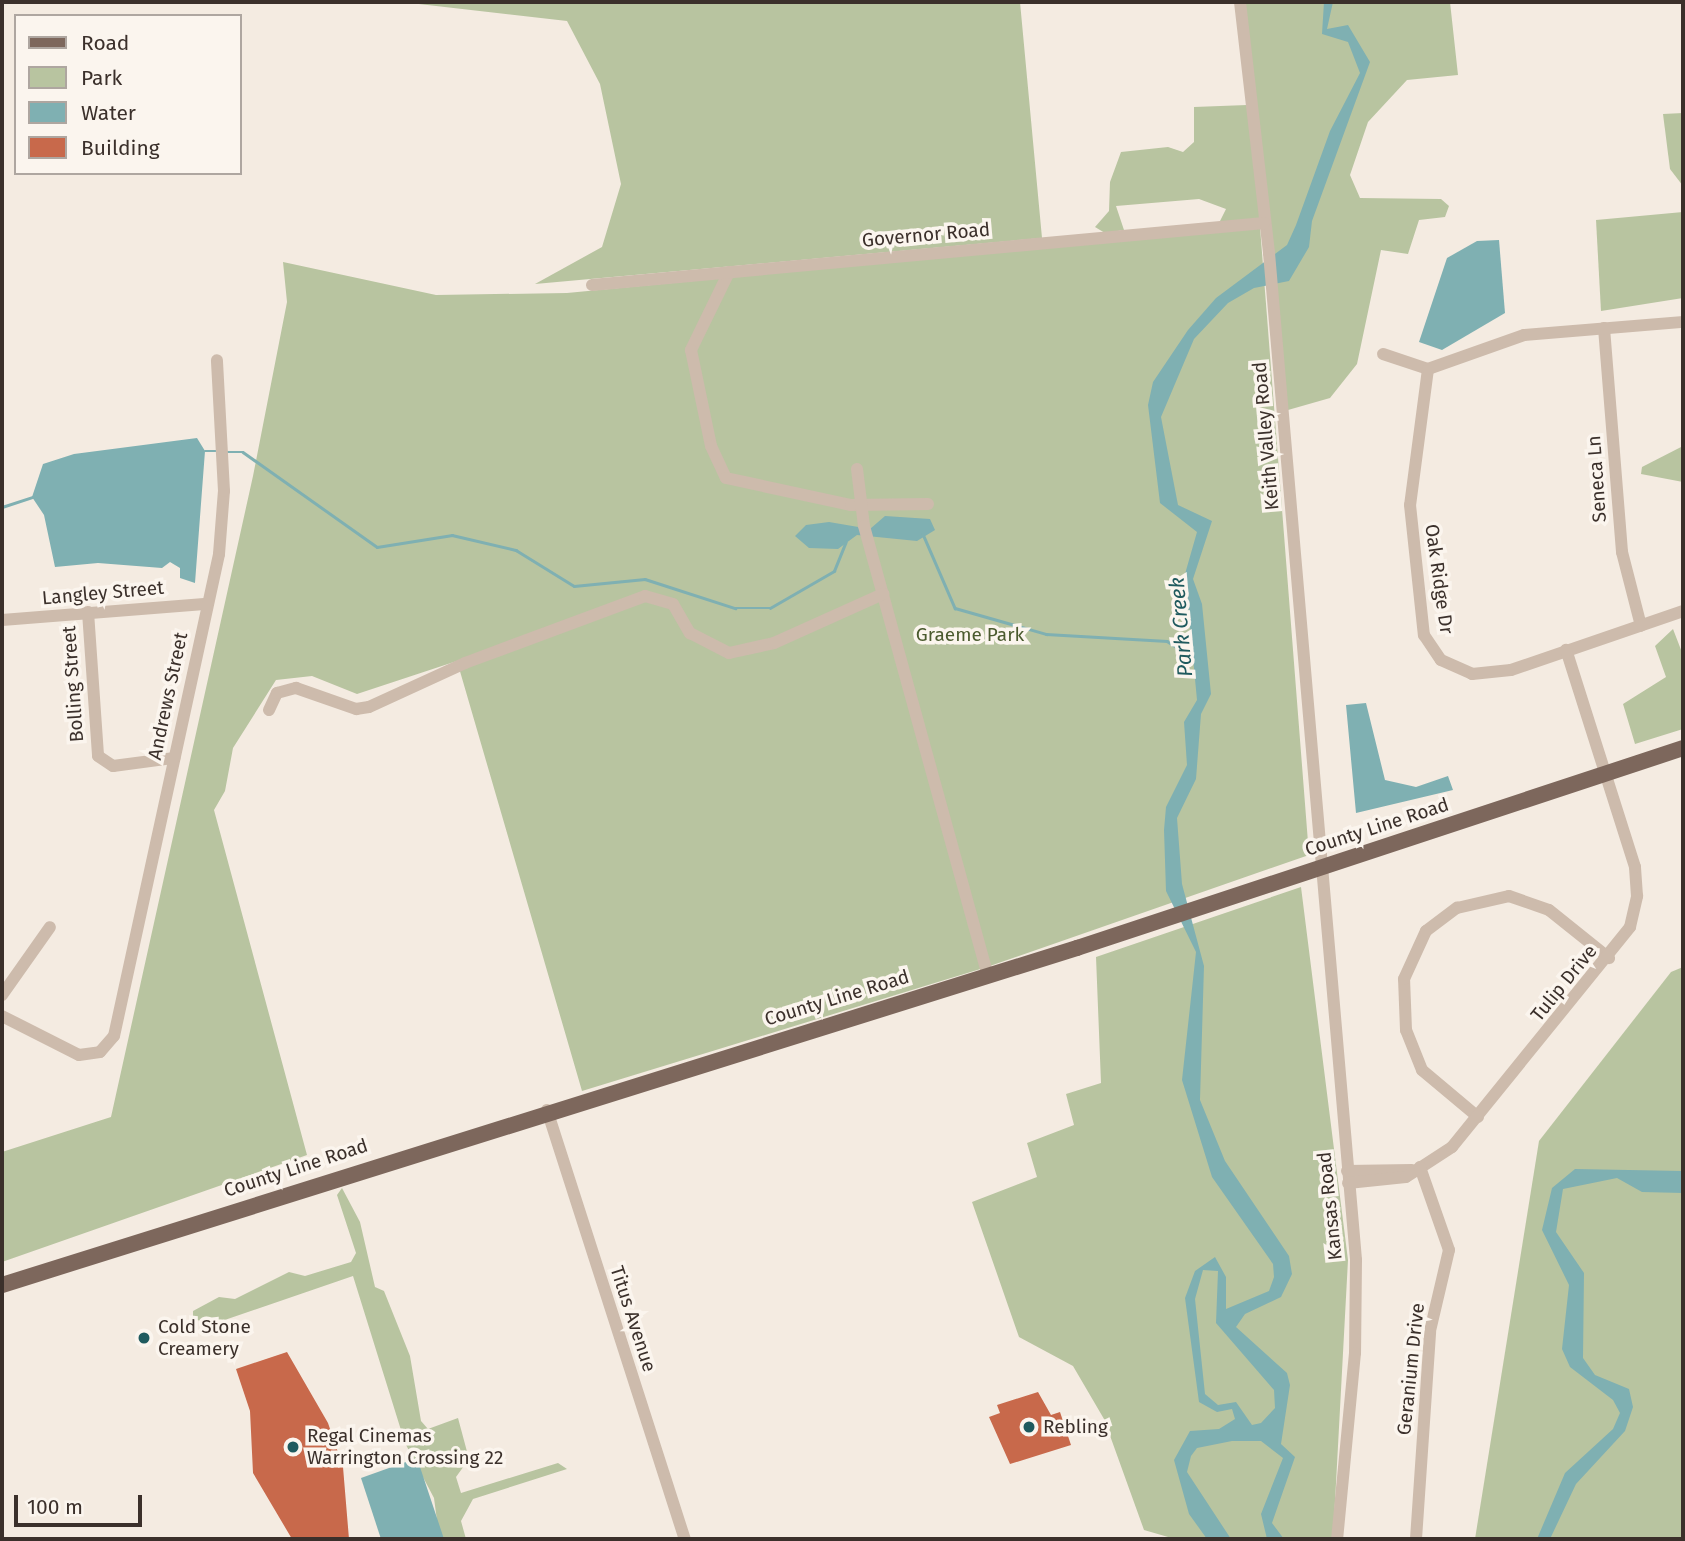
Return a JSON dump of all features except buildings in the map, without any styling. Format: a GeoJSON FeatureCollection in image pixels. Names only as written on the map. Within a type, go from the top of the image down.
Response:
{"type":"FeatureCollection","features":[{"type":"Feature","properties":{"kind":"main road","name":"County Line Road"},"geometry":{"type":"LineString","coordinates":[[2,1285],[547,1110],[1176,916],[1683,748]]}},
{"type":"Feature","properties":{"kind":"street","name":"Keith Valley Road"},"geometry":{"type":"LineString","coordinates":[[1240,2],[1273,292],[1321,868]]}},
{"type":"Feature","properties":{"kind":"street","name":"Governor Road"},"geometry":{"type":"LineString","coordinates":[[592,285],[1264,223]]}},
{"type":"Feature","properties":{"kind":"street"},"geometry":{"type":"LineString","coordinates":[[729,272],[691,350],[711,446],[726,478],[862,504],[928,504]]}},
{"type":"Feature","properties":{"kind":"street"},"geometry":{"type":"LineString","coordinates":[[1384,354],[1428,369],[1467,359],[1502,339],[1683,322]]}},
{"type":"Feature","properties":{"kind":"street","name":"Seneca Ln"},"geometry":{"type":"LineString","coordinates":[[1604,328],[1622,552],[1641,626]]}},
{"type":"Feature","properties":{"kind":"street","name":"Andrews Street"},"geometry":{"type":"LineString","coordinates":[[2,1016],[79,1055],[100,1052],[114,1036],[223,521],[217,360]]}},
{"type":"Feature","properties":{"kind":"street","name":"Oak Ridge Dr"},"geometry":{"type":"LineString","coordinates":[[1428,369],[1410,505],[1430,648],[1457,672],[1472,674],[1511,670],[1683,611]]}},
{"type":"Feature","properties":{"kind":"street"},"geometry":{"type":"LineString","coordinates":[[857,469],[866,532],[988,975]]}},
{"type":"Feature","properties":{"kind":"street"},"geometry":{"type":"LineString","coordinates":[[269,710],[277,693],[296,688],[355,709],[369,707],[465,663],[645,596],[673,604],[690,633],[729,653],[774,643],[883,594]]}},
{"type":"Feature","properties":{"kind":"street","name":"Langley Street"},"geometry":{"type":"LineString","coordinates":[[2,620],[207,604]]}},
{"type":"Feature","properties":{"kind":"street","name":"Bolling Street"},"geometry":{"type":"LineString","coordinates":[[88,612],[98,757],[113,766],[174,758]]}},
{"type":"Feature","properties":{"kind":"street","name":"Tulip Drive"},"geometry":{"type":"LineString","coordinates":[[1416,1168],[1452,1147],[1609,958],[1630,927],[1637,886],[1566,650]]}},
{"type":"Feature","properties":{"kind":"street","name":"Kansas Road"},"geometry":{"type":"LineString","coordinates":[[1321,868],[1347,1177],[1356,1341],[1337,1539]]}},
{"type":"Feature","properties":{"kind":"street"},"geometry":{"type":"LineString","coordinates":[[1478,1117],[1422,1070],[1406,1030],[1405,979],[1426,931],[1467,904],[1509,896],[1549,910],[1609,958]]}},
{"type":"Feature","properties":{"kind":"street"},"geometry":{"type":"LineString","coordinates":[[2,995],[50,927]]}},
{"type":"Feature","properties":{"kind":"street","name":"Titus Avenue"},"geometry":{"type":"LineString","coordinates":[[547,1110],[685,1539]]}},
{"type":"Feature","properties":{"kind":"street"},"geometry":{"type":"LineString","coordinates":[[1347,1177],[1416,1168]]}},
{"type":"Feature","properties":{"kind":"street","name":"Geranium Drive"},"geometry":{"type":"LineString","coordinates":[[1416,1168],[1449,1250],[1429,1341],[1416,1539]]}},
{"type":"Feature","properties":{"kind":"green space"},"geometry":{"type":"Polygon","coordinates":[[[1020,2],[1042,238],[535,284],[602,247],[621,184],[600,84],[567,21],[410,3],[1020,2]]]}},
{"type":"Feature","properties":{"kind":"green space"},"geometry":{"type":"Polygon","coordinates":[[[1240,2],[1450,2],[1458,75],[1407,80],[1368,122],[1350,175],[1360,198],[1441,199],[1449,206],[1445,217],[1419,220],[1408,254],[1381,250],[1357,364],[1330,398],[1288,410],[1240,2]]]}},
{"type":"Feature","properties":{"kind":"green space"},"geometry":{"type":"Polygon","coordinates":[[[1247,105],[1260,220],[1219,223],[1226,209],[1199,199],[1116,206],[1124,230],[1105,233],[1095,227],[1109,211],[1110,182],[1121,152],[1168,147],[1183,152],[1194,142],[1194,107],[1247,105]]]}},
{"type":"Feature","properties":{"kind":"green space"},"geometry":{"type":"Polygon","coordinates":[[[1683,113],[1683,186],[1670,169],[1663,114],[1683,113]]]}},
{"type":"Feature","properties":{"kind":"green space"},"geometry":{"type":"Polygon","coordinates":[[[1683,212],[1683,298],[1601,311],[1596,220],[1683,212]]]}},
{"type":"Feature","properties":{"kind":"green space","name":"Graeme Park"},"geometry":{"type":"Polygon","coordinates":[[[1260,227],[1309,855],[987,967],[582,1091],[457,661],[357,694],[312,676],[276,680],[233,748],[225,791],[214,810],[307,1155],[2,1262],[2,1152],[111,1117],[253,476],[287,302],[283,262],[436,295],[567,293],[1260,227]]]}},
{"type":"Feature","properties":{"kind":"green space"},"geometry":{"type":"Polygon","coordinates":[[[1683,446],[1683,482],[1641,474],[1642,467],[1683,446]]]}},
{"type":"Feature","properties":{"kind":"green space"},"geometry":{"type":"Polygon","coordinates":[[[1673,629],[1683,655],[1683,729],[1635,744],[1623,704],[1666,677],[1655,646],[1673,629]]]}},
{"type":"Feature","properties":{"kind":"green space"},"geometry":{"type":"Polygon","coordinates":[[[1301,887],[1348,1260],[1333,1539],[1175,1539],[1144,1530],[1104,1419],[1073,1366],[1019,1337],[972,1202],[1037,1177],[1027,1143],[1074,1125],[1066,1094],[1101,1083],[1096,957],[1301,887]]]}},
{"type":"Feature","properties":{"kind":"green space"},"geometry":{"type":"Polygon","coordinates":[[[1683,967],[1683,1539],[1475,1539],[1539,1141],[1671,972],[1683,967]]]}},
{"type":"Feature","properties":{"kind":"green space"},"geometry":{"type":"Polygon","coordinates":[[[342,1188],[360,1222],[375,1287],[384,1291],[410,1356],[421,1421],[428,1429],[458,1418],[469,1459],[456,1477],[461,1493],[558,1463],[567,1469],[473,1499],[461,1521],[466,1539],[444,1539],[438,1528],[434,1498],[405,1443],[353,1276],[213,1324],[193,1319],[193,1311],[219,1297],[235,1299],[289,1272],[305,1276],[351,1262],[356,1253],[337,1195],[342,1188]]]}},
{"type":"Feature","properties":{"kind":"water"},"geometry":{"type":"Polygon","coordinates":[[[1324,2],[1333,2],[1327,29],[1348,25],[1370,62],[1312,221],[1309,247],[1289,281],[1254,288],[1228,303],[1194,339],[1161,417],[1178,505],[1212,521],[1193,579],[1202,604],[1211,694],[1201,714],[1196,779],[1177,818],[1182,884],[1204,966],[1200,1100],[1225,1161],[1289,1256],[1292,1274],[1281,1297],[1245,1314],[1236,1327],[1287,1373],[1290,1385],[1281,1444],[1295,1457],[1272,1523],[1284,1539],[1267,1539],[1261,1514],[1283,1458],[1261,1441],[1232,1441],[1197,1448],[1191,1456],[1187,1472],[1231,1539],[1207,1539],[1189,1514],[1174,1460],[1190,1431],[1219,1429],[1235,1419],[1232,1409],[1217,1412],[1199,1402],[1185,1298],[1195,1271],[1215,1257],[1226,1277],[1226,1309],[1269,1291],[1274,1277],[1273,1264],[1212,1177],[1182,1080],[1196,952],[1166,891],[1164,830],[1166,807],[1187,765],[1184,722],[1197,700],[1185,574],[1197,532],[1160,503],[1148,405],[1153,382],[1188,330],[1216,298],[1287,245],[1330,131],[1360,73],[1348,42],[1322,34],[1324,2]],[[1203,1270],[1195,1299],[1205,1394],[1218,1405],[1236,1402],[1252,1425],[1261,1423],[1275,1408],[1274,1390],[1216,1323],[1218,1271],[1203,1270]]]}},
{"type":"Feature","properties":{"kind":"water"},"geometry":{"type":"Polygon","coordinates":[[[1499,240],[1505,313],[1442,350],[1419,342],[1447,258],[1477,241],[1499,240]]]}},
{"type":"Feature","properties":{"kind":"water"},"geometry":{"type":"Polygon","coordinates":[[[197,438],[205,451],[195,583],[180,578],[180,568],[170,562],[162,568],[98,563],[55,567],[44,515],[32,497],[43,464],[74,454],[197,438]]]}},
{"type":"Feature","properties":{"kind":"water"},"geometry":{"type":"Polygon","coordinates":[[[885,516],[930,519],[935,530],[917,541],[857,535],[838,549],[809,548],[795,536],[806,525],[829,522],[870,529],[885,516]]]}},
{"type":"Feature","properties":{"kind":"water"},"geometry":{"type":"Polygon","coordinates":[[[1366,703],[1385,780],[1416,787],[1448,776],[1453,790],[1356,813],[1346,705],[1366,703]]]}},
{"type":"Feature","properties":{"kind":"water"},"geometry":{"type":"Polygon","coordinates":[[[1575,1169],[1683,1171],[1683,1193],[1642,1192],[1617,1178],[1563,1189],[1556,1232],[1584,1273],[1583,1358],[1595,1375],[1629,1389],[1633,1407],[1625,1431],[1576,1484],[1550,1539],[1537,1539],[1565,1473],[1613,1429],[1620,1413],[1613,1400],[1570,1367],[1562,1349],[1569,1285],[1542,1230],[1552,1188],[1575,1169]]]}},
{"type":"Feature","properties":{"kind":"water"},"geometry":{"type":"Polygon","coordinates":[[[417,1458],[444,1539],[381,1539],[361,1478],[417,1458]]]}},
{"type":"Feature","properties":{"kind":"waterway"},"geometry":{"type":"LineString","coordinates":[[205,451],[219,451]]}},
{"type":"Feature","properties":{"kind":"waterway"},"geometry":{"type":"LineString","coordinates":[[226,452],[243,452],[377,547],[452,535],[516,550],[574,586],[645,579],[735,608],[770,608],[834,571],[846,542]]}},
{"type":"Feature","properties":{"kind":"waterway"},"geometry":{"type":"LineString","coordinates":[[2,507],[32,497]]}},
{"type":"Feature","properties":{"kind":"waterway","name":"Park Creek"},"geometry":{"type":"LineString","coordinates":[[923,534],[955,608],[1046,634],[1167,641],[1178,648],[1197,635]]}},
{"type":"Feature","properties":{"kind":"place","name":"Cold Stone Creamery"},"geometry":{"type":"Point","coordinates":[144,1338]}},
{"type":"Feature","properties":{"kind":"place","name":"Rebling"},"geometry":{"type":"Point","coordinates":[1029,1427]}},
{"type":"Feature","properties":{"kind":"place","name":"Regal Cinemas Warrington Crossing 22"},"geometry":{"type":"Point","coordinates":[293,1447]}}]}
